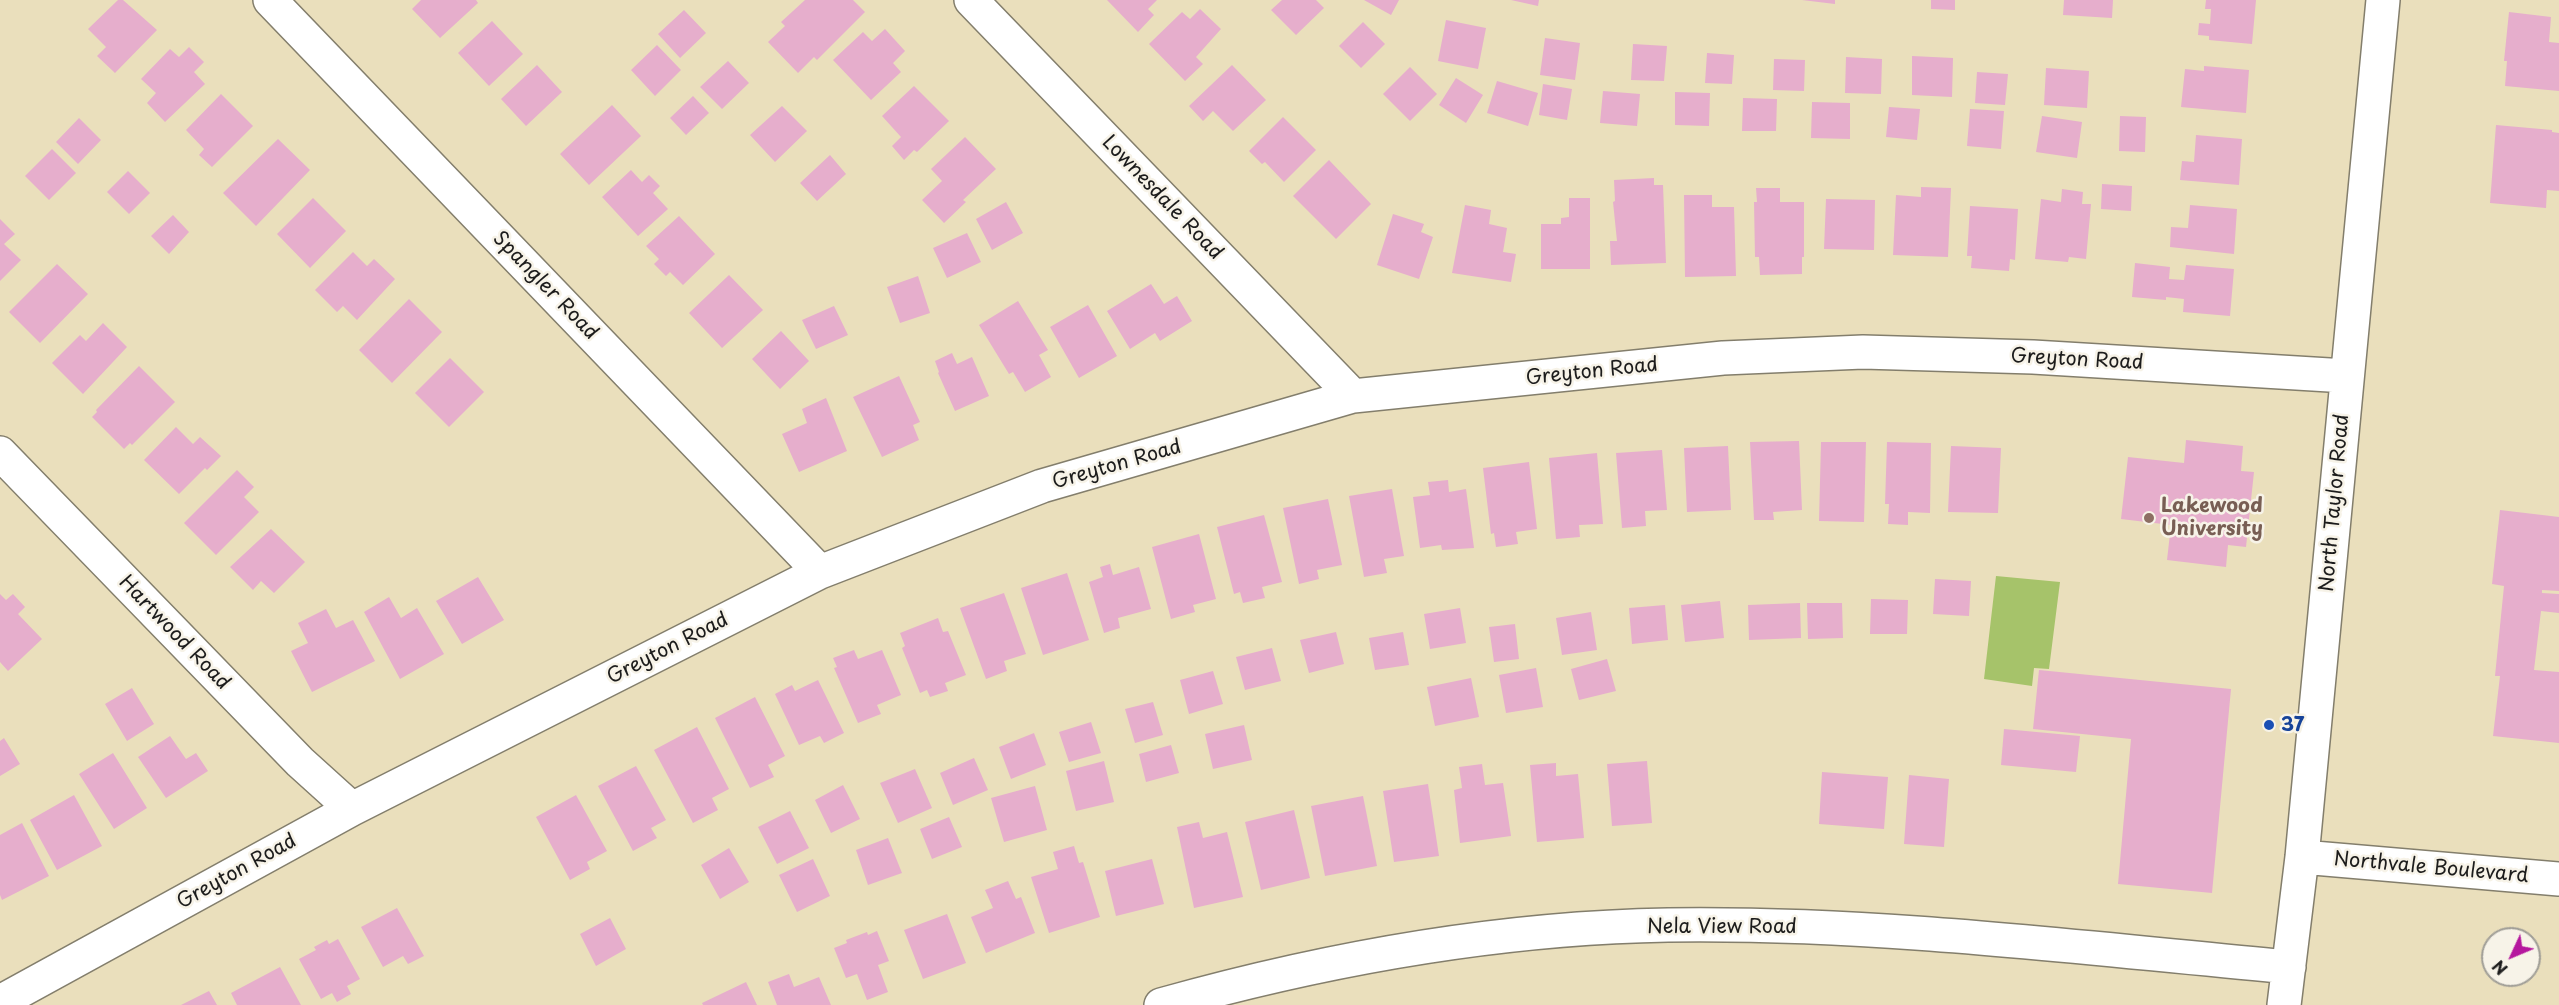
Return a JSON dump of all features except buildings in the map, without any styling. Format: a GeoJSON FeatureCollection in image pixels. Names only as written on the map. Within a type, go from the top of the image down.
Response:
{"type":"FeatureCollection","features":[{"type":"Feature","properties":{"kind":"street","name":"Spangler Road"},"geometry":{"type":"LineString","coordinates":[[270,0],[820,572]]}},
{"type":"Feature","properties":{"kind":"street","name":"Lownesdale Road"},"geometry":{"type":"LineString","coordinates":[[971,0],[1353,396]]}},
{"type":"Feature","properties":{"kind":"street","name":"North Taylor Road"},"geometry":{"type":"LineString","coordinates":[[2284,1005],[2302,857],[2383,0]]}},
{"type":"Feature","properties":{"kind":"street","name":"Greyton Road"},"geometry":{"type":"LineString","coordinates":[[0,1002],[352,809],[820,572],[1042,486],[1353,396],[1724,358],[1863,352],[2033,357],[2346,376]]}},
{"type":"Feature","properties":{"kind":"street","name":"Hartwood Road"},"geometry":{"type":"LineString","coordinates":[[0,453],[300,762],[352,809]]}},
{"type":"Feature","properties":{"kind":"street","name":"Northvale Boulevard"},"geometry":{"type":"LineString","coordinates":[[2302,857],[2559,879]]}},
{"type":"Feature","properties":{"kind":"street","name":"Nela View Road"},"geometry":{"type":"LineString","coordinates":[[1161,1005],[1248,981],[1398,952],[1530,934],[1666,925],[1815,927],[2019,942],[2289,967]]}},
{"type":"Feature","properties":{"kind":"green space"},"geometry":{"type":"Polygon","coordinates":[[[1996,576],[2060,582],[2049,669],[2034,668],[2032,686],[1984,679],[1996,576]]]}},
{"type":"Feature","properties":{"kind":"place","name":"Lakewood University"},"geometry":{"type":"Point","coordinates":[2149,518]}},
{"type":"Feature","properties":{"kind":"place","name":"37"},"geometry":{"type":"Point","coordinates":[2269,725]}}]}
